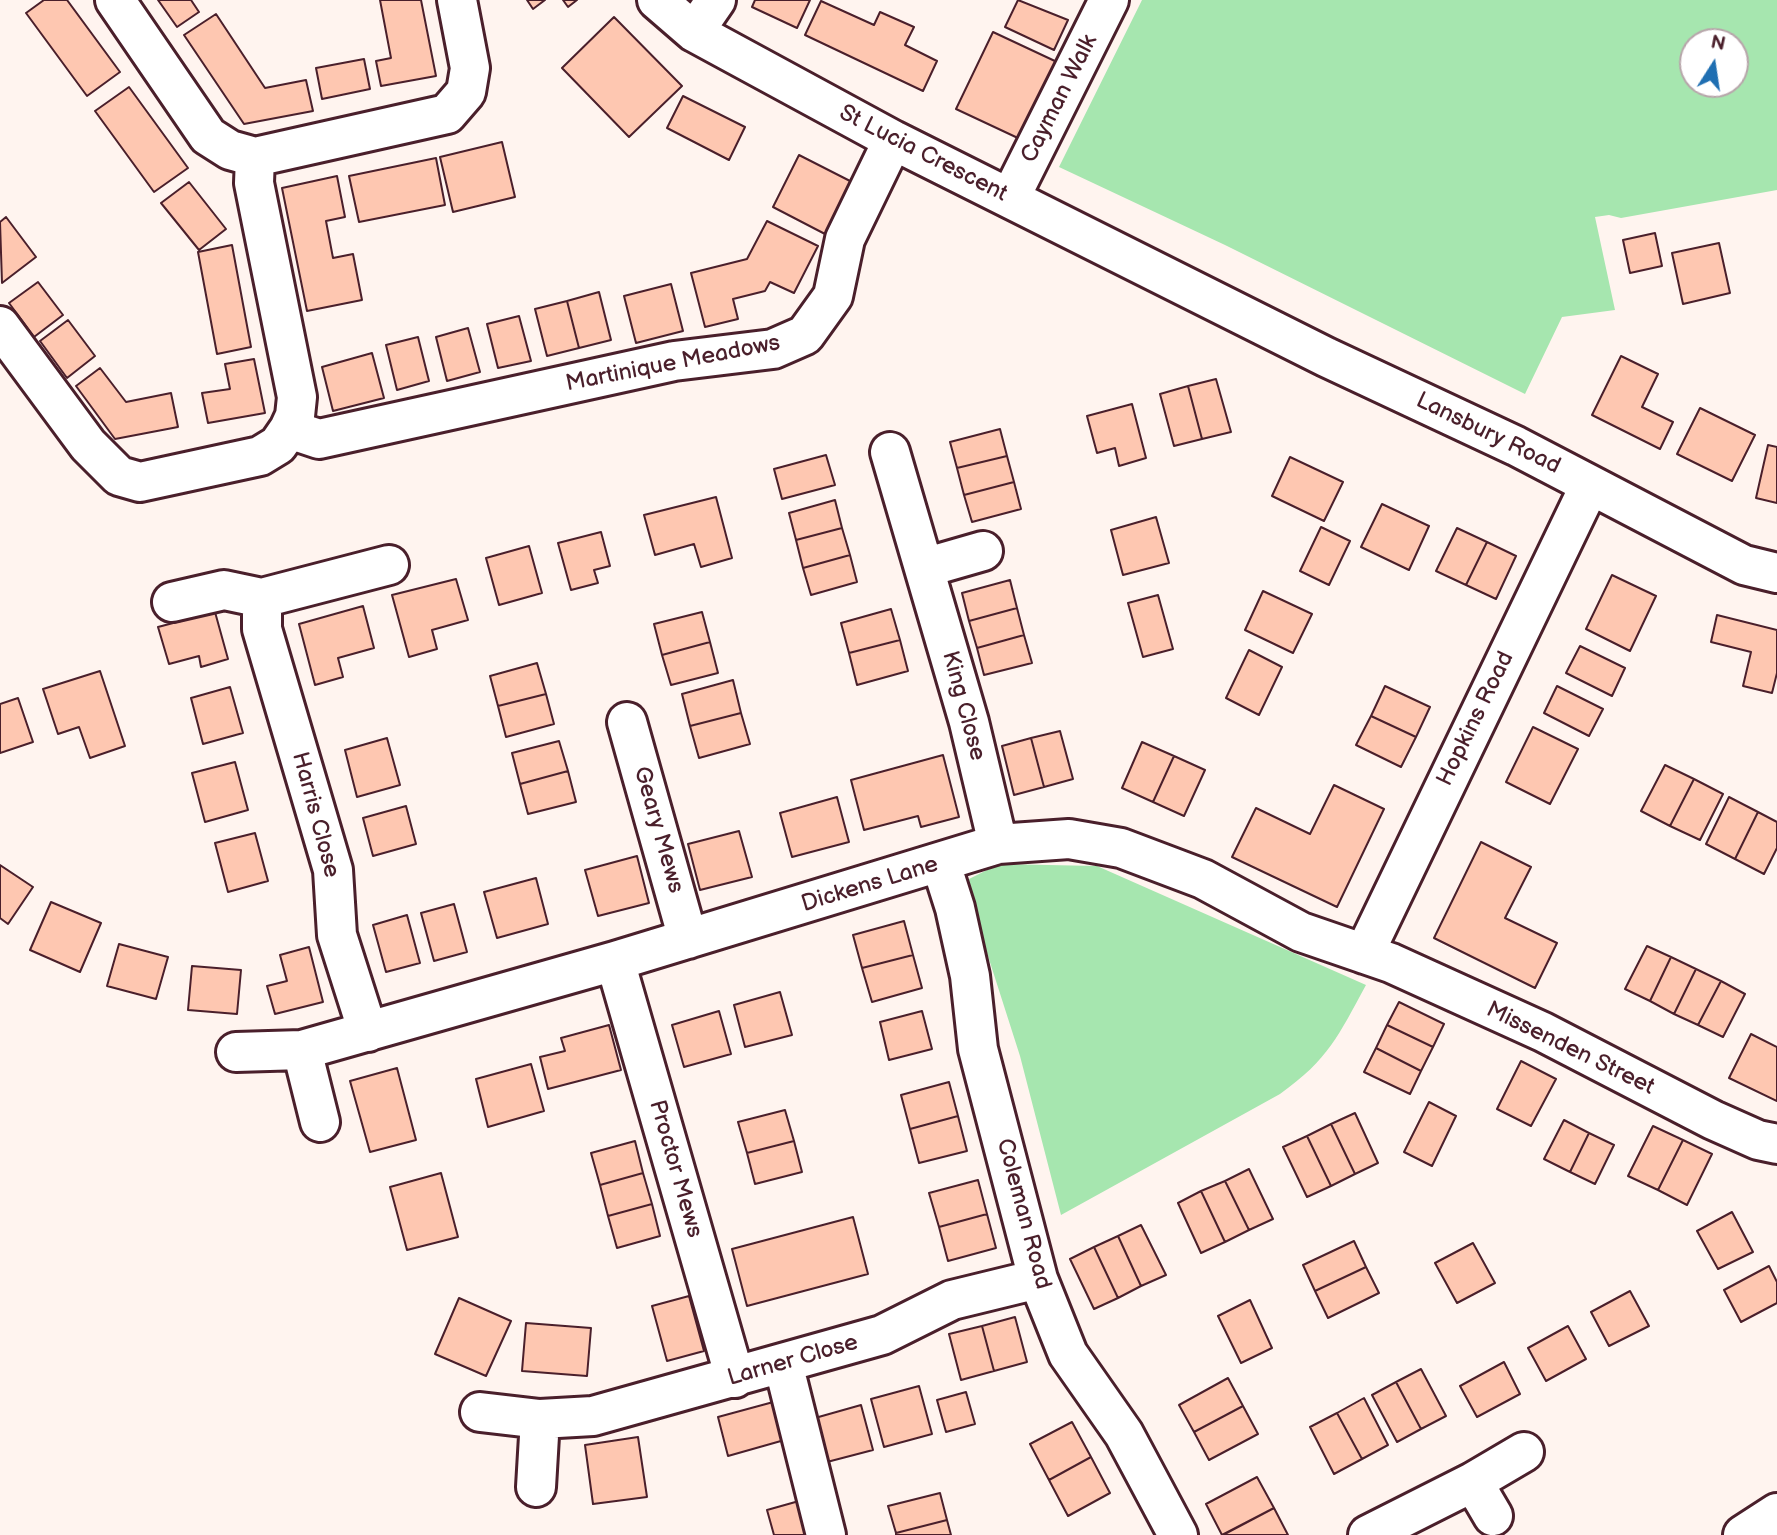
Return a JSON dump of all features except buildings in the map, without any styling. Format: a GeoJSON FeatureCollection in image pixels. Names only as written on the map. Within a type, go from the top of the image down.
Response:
{"type":"FeatureCollection","features":[{"type":"Feature","properties":{"kind":"street"},"geometry":{"type":"LineString","coordinates":[[115,0],[208,136],[230,150],[255,157],[447,114],[466,92],[470,68],[457,0]]}},
{"type":"Feature","properties":{"kind":"street","name":"St Lucia Crescent"},"geometry":{"type":"LineString","coordinates":[[657,0],[694,32],[893,140],[1199,293]]}},
{"type":"Feature","properties":{"kind":"street"},"geometry":{"type":"LineString","coordinates":[[694,32],[716,0]]}},
{"type":"Feature","properties":{"kind":"street","name":"Cayman Walk"},"geometry":{"type":"LineString","coordinates":[[1010,198],[1110,0]]}},
{"type":"Feature","properties":{"kind":"street","name":"Martinique Meadows"},"geometry":{"type":"LineString","coordinates":[[289,429],[319,439],[674,361],[774,349],[805,335],[833,296],[845,239],[893,140]]}},
{"type":"Feature","properties":{"kind":"street"},"geometry":{"type":"LineString","coordinates":[[0,326],[88,445],[119,476],[140,482],[260,456],[278,445],[289,429],[297,397],[254,183],[255,157]]}},
{"type":"Feature","properties":{"kind":"street","name":"Lansbury Road"},"geometry":{"type":"LineString","coordinates":[[1199,293],[1590,485],[1744,565],[1777,573]]}},
{"type":"Feature","properties":{"kind":"street","name":"King Close"},"geometry":{"type":"LineString","coordinates":[[890,452],[969,722],[998,844]]}},
{"type":"Feature","properties":{"kind":"street","name":"Hopkins Road"},"geometry":{"type":"LineString","coordinates":[[1363,954],[1590,485]]}},
{"type":"Feature","properties":{"kind":"street"},"geometry":{"type":"LineString","coordinates":[[924,568],[984,551]]}},
{"type":"Feature","properties":{"kind":"street"},"geometry":{"type":"LineString","coordinates":[[172,602],[224,590],[261,598],[389,565]]}},
{"type":"Feature","properties":{"kind":"street","name":"Harris Close"},"geometry":{"type":"LineString","coordinates":[[261,598],[262,629],[333,870],[337,935],[368,1032]]}},
{"type":"Feature","properties":{"kind":"street","name":"Geary Mews"},"geometry":{"type":"LineString","coordinates":[[627,722],[688,939]]}},
{"type":"Feature","properties":{"kind":"street","name":"Dickens Lane"},"geometry":{"type":"LineString","coordinates":[[236,1052],[302,1050],[368,1032],[941,864],[998,844],[1069,839],[1121,848],[1203,879],[1301,932],[1363,954]]}},
{"type":"Feature","properties":{"kind":"street","name":"Coleman Road"},"geometry":{"type":"LineString","coordinates":[[941,864],[955,908],[970,976],[978,1049],[1038,1279],[1068,1354],[1124,1434],[1178,1535]]}},
{"type":"Feature","properties":{"kind":"street","name":"Missenden Street"},"geometry":{"type":"LineString","coordinates":[[1363,954],[1391,963],[1543,1032],[1713,1120],[1759,1140],[1777,1144]]}},
{"type":"Feature","properties":{"kind":"street","name":"Proctor Mews"},"geometry":{"type":"LineString","coordinates":[[615,961],[734,1378]]}},
{"type":"Feature","properties":{"kind":"street"},"geometry":{"type":"LineString","coordinates":[[302,1050],[320,1122]]}},
{"type":"Feature","properties":{"kind":"street","name":"Larner Close"},"geometry":{"type":"LineString","coordinates":[[480,1412],[540,1419],[593,1416],[881,1335],[951,1300],[1038,1279]]}},
{"type":"Feature","properties":{"kind":"street"},"geometry":{"type":"LineString","coordinates":[[783,1363],[826,1535]]}},
{"type":"Feature","properties":{"kind":"street"},"geometry":{"type":"LineString","coordinates":[[536,1487],[540,1419]]}},
{"type":"Feature","properties":{"kind":"street"},"geometry":{"type":"LineString","coordinates":[[1368,1535],[1474,1482],[1524,1452]]}},
{"type":"Feature","properties":{"kind":"street"},"geometry":{"type":"LineString","coordinates":[[1474,1482],[1493,1516]]}},
{"type":"Feature","properties":{"kind":"street"},"geometry":{"type":"LineString","coordinates":[[1743,1535],[1777,1513]]}},
{"type":"Feature","properties":{"kind":"green space"},"geometry":{"type":"Polygon","coordinates":[[[1142,0],[1777,0],[1777,190],[1621,218],[1609,215],[1595,217],[1615,310],[1562,317],[1525,394],[1225,245],[1059,167],[1142,0]]]}},
{"type":"Feature","properties":{"kind":"green space"},"geometry":{"type":"Polygon","coordinates":[[[999,864],[1097,866],[1366,985],[1331,1046],[1310,1069],[1280,1094],[1061,1215],[1020,1056],[972,906],[969,879],[999,864]]]}}]}
